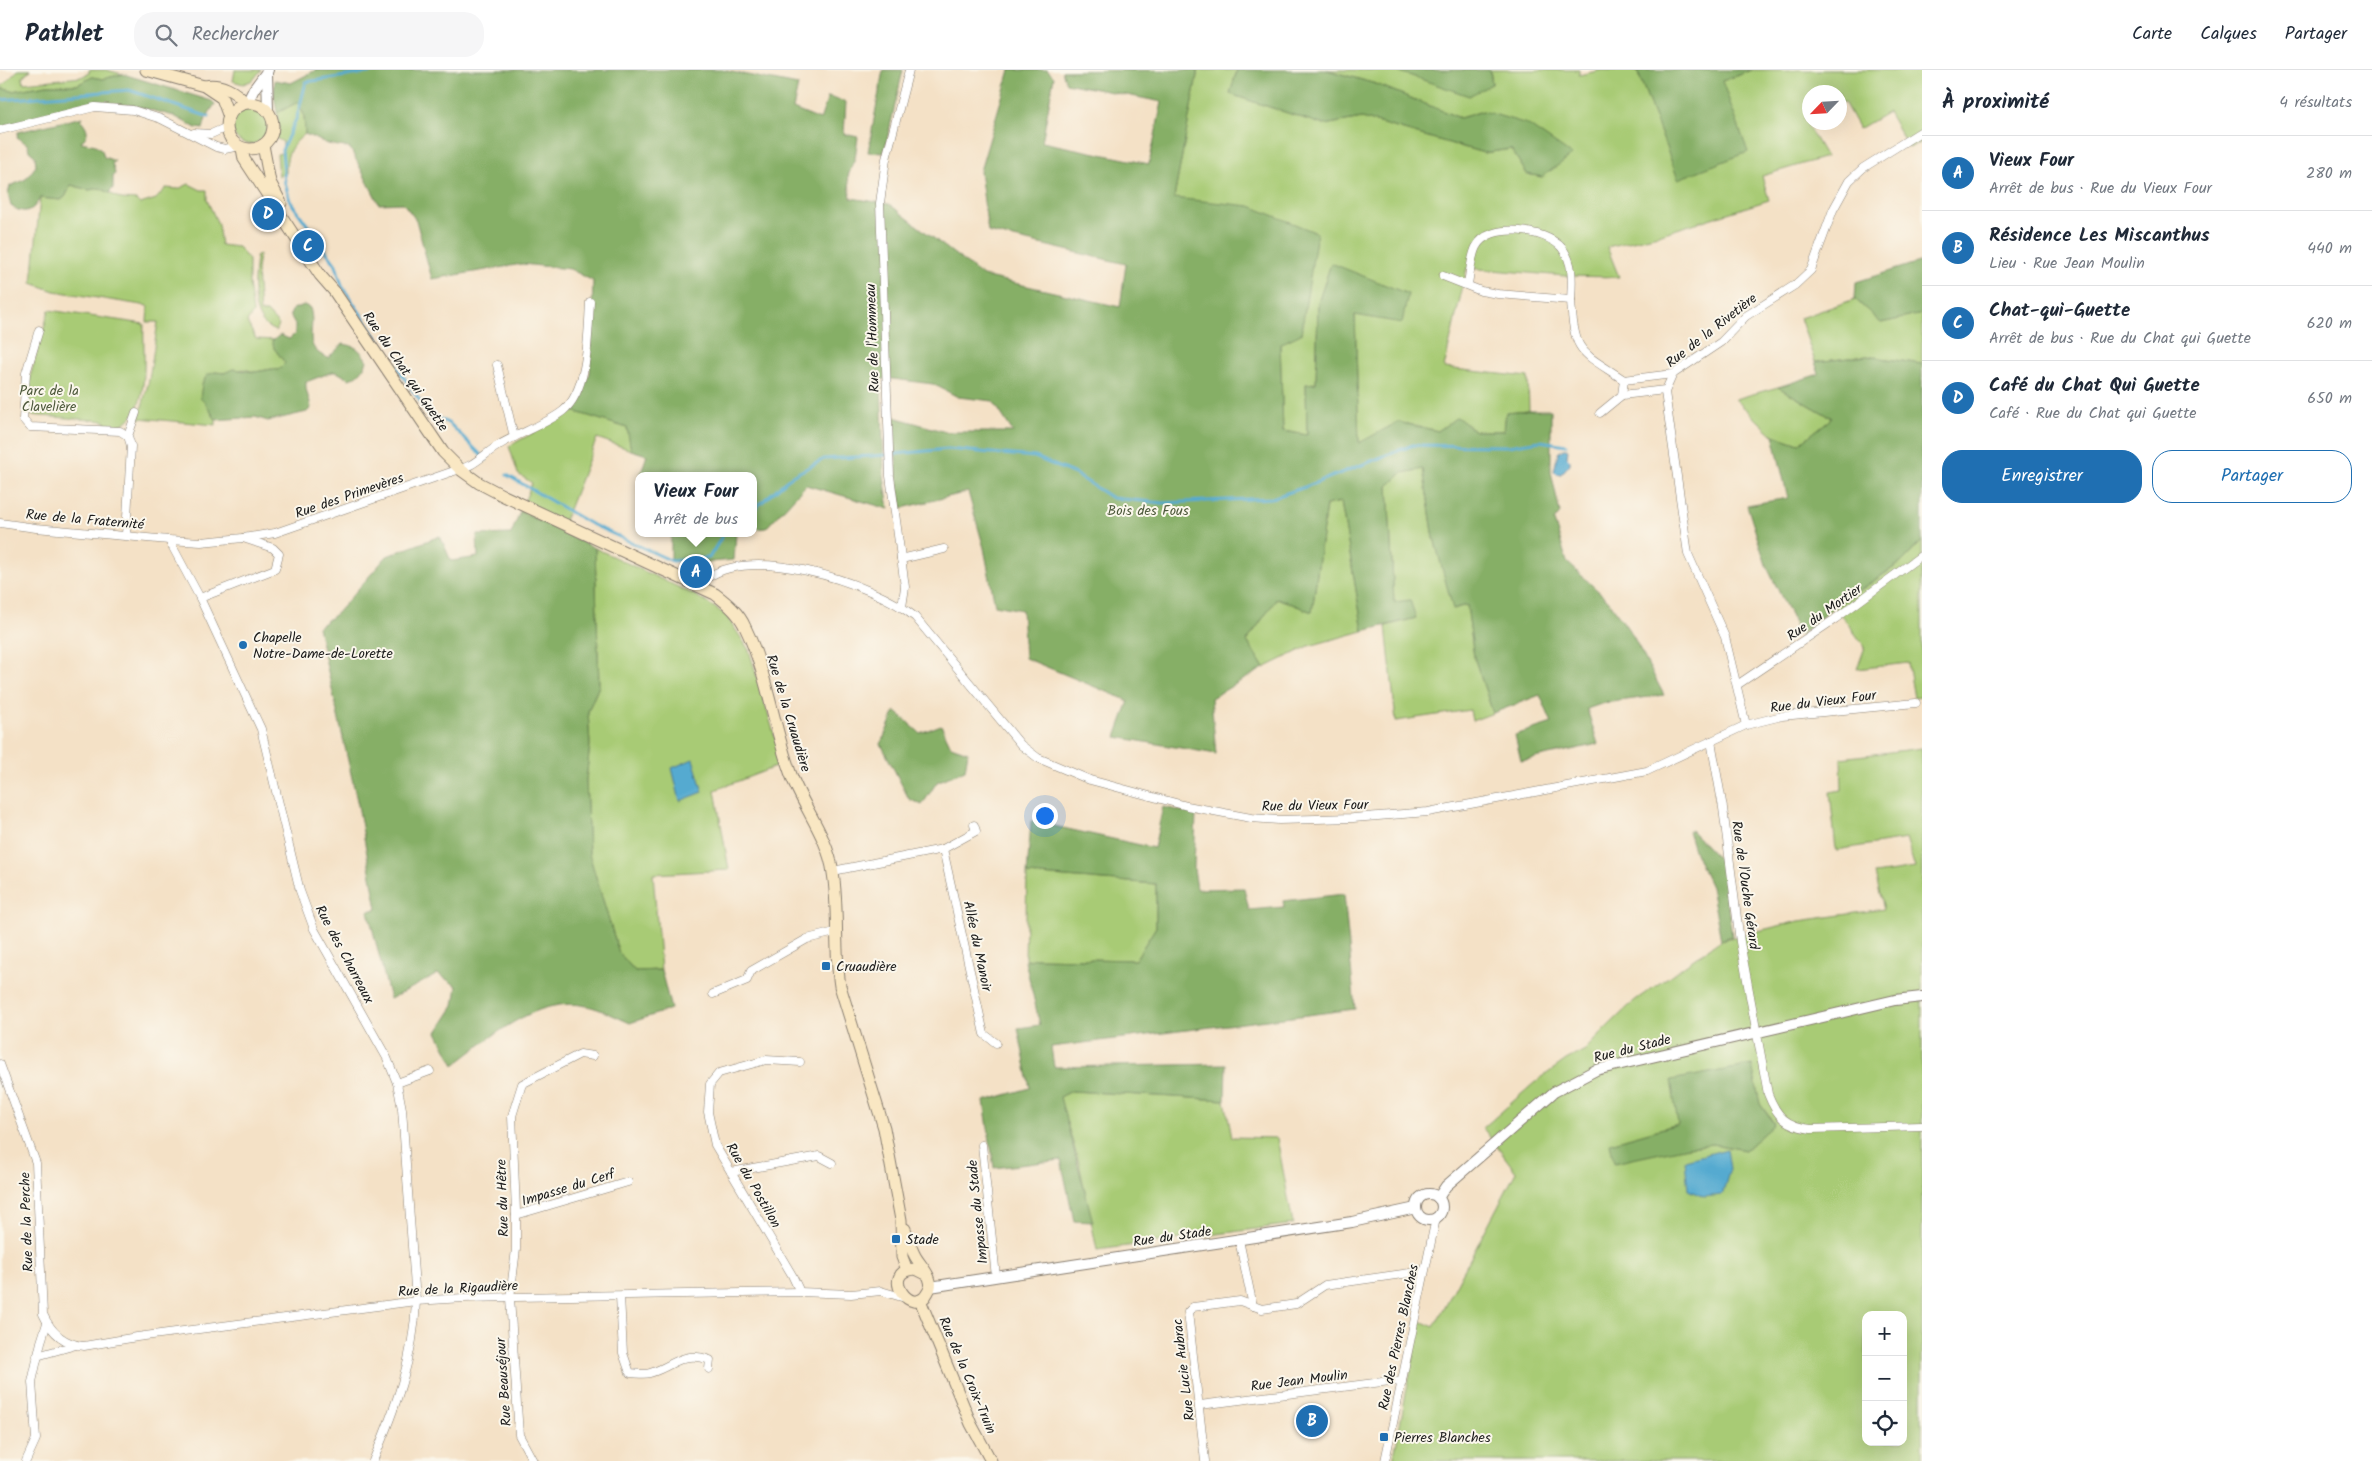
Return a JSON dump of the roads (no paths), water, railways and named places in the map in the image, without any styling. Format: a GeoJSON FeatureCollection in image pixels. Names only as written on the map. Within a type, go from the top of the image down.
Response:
{"type":"FeatureCollection","features":[{"type":"Feature","properties":{"kind":"main road"},"geometry":{"type":"LineString","coordinates":[[146,70],[204,86],[222,98],[229,134],[240,147],[258,148],[272,134],[273,126],[268,112],[256,104],[246,103],[238,106],[228,122]]}},
{"type":"Feature","properties":{"kind":"main road"},"geometry":{"type":"LineString","coordinates":[[204,86],[214,84],[228,89],[246,103]]}},
{"type":"Feature","properties":{"kind":"main road","name":"Rue du Chat qui Guette"},"geometry":{"type":"LineString","coordinates":[[263,145],[275,194],[331,286],[434,439],[461,470]]}},
{"type":"Feature","properties":{"kind":"main road","name":"Rue du Chat qui Guette"},"geometry":{"type":"LineString","coordinates":[[240,147],[244,159],[320,275],[331,286]]}},
{"type":"Feature","properties":{"kind":"main road","name":"Rue de la Cruaudière"},"geometry":{"type":"LineString","coordinates":[[461,470],[479,483],[504,496],[699,586],[727,602],[745,626],[755,651],[790,773],[815,824],[833,871],[836,963],[840,986],[884,1128],[901,1220],[902,1257],[907,1270]]}},
{"type":"Feature","properties":{"kind":"main road"},"geometry":{"type":"LineString","coordinates":[[901,1220],[913,1253],[926,1274],[930,1287],[928,1293],[920,1300],[910,1300],[900,1293],[898,1282],[907,1270],[916,1269],[926,1274]]}},
{"type":"Feature","properties":{"kind":"main road","name":"Rue de la Croix-Truin"},"geometry":{"type":"LineString","coordinates":[[920,1300],[970,1424],[991,1461]]}},
{"type":"Feature","properties":{"kind":"street","name":"Rue de l'Hommeau"},"geometry":{"type":"LineString","coordinates":[[902,607],[905,587],[890,476],[880,203],[886,160],[909,70]]}},
{"type":"Feature","properties":{"kind":"street"},"geometry":{"type":"LineString","coordinates":[[246,103],[254,89],[268,72]]}},
{"type":"Feature","properties":{"kind":"street"},"geometry":{"type":"LineString","coordinates":[[268,72],[268,112]]}},
{"type":"Feature","properties":{"kind":"street"},"geometry":{"type":"LineString","coordinates":[[228,89],[254,89]]}},
{"type":"Feature","properties":{"kind":"street"},"geometry":{"type":"LineString","coordinates":[[0,130],[95,107],[133,110],[161,119],[216,147],[225,149],[240,147]]}},
{"type":"Feature","properties":{"kind":"street"},"geometry":{"type":"LineString","coordinates":[[188,132],[211,134],[228,122]]}},
{"type":"Feature","properties":{"kind":"street","name":"Rue de la Rivetière"},"geometry":{"type":"LineString","coordinates":[[1746,725],[1725,637],[1688,554],[1682,522],[1666,390],[1673,374],[1721,342],[1746,316],[1795,285],[1811,270],[1833,210],[1850,181],[1863,168],[1922,131]]}},
{"type":"Feature","properties":{"kind":"street"},"geometry":{"type":"LineString","coordinates":[[1468,284],[1475,247],[1484,237],[1493,233],[1518,230],[1550,239],[1562,247],[1572,271],[1573,331],[1576,342],[1584,354],[1624,380],[1673,374]]}},
{"type":"Feature","properties":{"kind":"street"},"geometry":{"type":"LineString","coordinates":[[1443,276],[1468,284],[1481,291],[1572,300]]}},
{"type":"Feature","properties":{"kind":"street","name":"Rue des Primevères"},"geometry":{"type":"LineString","coordinates":[[169,540],[201,542],[275,533],[467,468],[514,437],[567,407],[581,381],[586,353],[590,302]]}},
{"type":"Feature","properties":{"kind":"street"},"geometry":{"type":"LineString","coordinates":[[39,330],[26,373],[23,419],[30,427],[120,431],[128,436]]}},
{"type":"Feature","properties":{"kind":"street"},"geometry":{"type":"LineString","coordinates":[[497,365],[514,437]]}},
{"type":"Feature","properties":{"kind":"street"},"geometry":{"type":"LineString","coordinates":[[1622,395],[1624,380]]}},
{"type":"Feature","properties":{"kind":"street"},"geometry":{"type":"LineString","coordinates":[[1600,413],[1622,395],[1666,390]]}},
{"type":"Feature","properties":{"kind":"street"},"geometry":{"type":"LineString","coordinates":[[126,535],[131,446],[128,436],[136,413]]}},
{"type":"Feature","properties":{"kind":"street","name":"Rue de la Fraternité"},"geometry":{"type":"LineString","coordinates":[[0,522],[36,528],[169,540]]}},
{"type":"Feature","properties":{"kind":"street"},"geometry":{"type":"LineString","coordinates":[[200,598],[276,570],[280,554],[272,548],[243,538]]}},
{"type":"Feature","properties":{"kind":"street","name":"Rue des Charreaux"},"geometry":{"type":"LineString","coordinates":[[169,540],[200,598],[261,729],[300,892],[314,929],[375,1035],[397,1083],[402,1109],[416,1301],[415,1328],[410,1357],[401,1390],[373,1461]]}},
{"type":"Feature","properties":{"kind":"street"},"geometry":{"type":"LineString","coordinates":[[901,559],[944,549]]}},
{"type":"Feature","properties":{"kind":"street","name":"Rue du Mortier"},"geometry":{"type":"LineString","coordinates":[[1737,685],[1756,675],[1922,555]]}},
{"type":"Feature","properties":{"kind":"street","name":"Rue du Vieux Four"},"geometry":{"type":"LineString","coordinates":[[699,586],[714,573],[733,566],[771,566],[808,570],[859,586],[902,607],[914,617],[1021,745],[1038,758],[1090,780],[1187,806],[1251,818],[1279,820],[1334,819],[1428,812],[1647,771],[1746,725],[1782,716],[1916,703]]}},
{"type":"Feature","properties":{"kind":"street","name":"Rue de l'Ouche Gérard"},"geometry":{"type":"LineString","coordinates":[[1711,742],[1723,808],[1740,942],[1768,1094],[1774,1109],[1795,1127],[1811,1129],[1922,1126]]}},
{"type":"Feature","properties":{"kind":"street"},"geometry":{"type":"LineString","coordinates":[[833,871],[943,850],[976,831],[974,825]]}},
{"type":"Feature","properties":{"kind":"street","name":"Allée du Manoir"},"geometry":{"type":"LineString","coordinates":[[943,850],[984,1034],[996,1043]]}},
{"type":"Feature","properties":{"kind":"street"},"geometry":{"type":"LineString","coordinates":[[713,994],[747,980],[751,971],[807,938],[835,932]]}},
{"type":"Feature","properties":{"kind":"street","name":"Rue du Stade"},"geometry":{"type":"LineString","coordinates":[[1438,1198],[1446,1186],[1540,1104],[1572,1081],[1596,1070],[1895,1000],[1922,997]]}},
{"type":"Feature","properties":{"kind":"street","name":"Rue du Hêtre"},"geometry":{"type":"LineString","coordinates":[[510,1298],[516,1250],[512,1116],[517,1098],[522,1084],[580,1054],[593,1056]]}},
{"type":"Feature","properties":{"kind":"street","name":"Rue du Postillon"},"geometry":{"type":"LineString","coordinates":[[800,1062],[766,1060],[719,1073],[710,1084],[708,1112],[715,1145],[792,1275],[800,1292]]}},
{"type":"Feature","properties":{"kind":"street","name":"Rue de la Perche"},"geometry":{"type":"LineString","coordinates":[[0,1064],[36,1163],[41,1302],[48,1323]]}},
{"type":"Feature","properties":{"kind":"street"},"geometry":{"type":"LineString","coordinates":[[397,1083],[430,1071]]}},
{"type":"Feature","properties":{"kind":"street","name":"Impasse du Stade"},"geometry":{"type":"LineString","coordinates":[[982,1145],[996,1276]]}},
{"type":"Feature","properties":{"kind":"street"},"geometry":{"type":"LineString","coordinates":[[731,1172],[819,1156],[832,1163]]}},
{"type":"Feature","properties":{"kind":"street","name":"Impasse du Cerf"},"geometry":{"type":"LineString","coordinates":[[516,1216],[628,1182]]}},
{"type":"Feature","properties":{"kind":"street"},"geometry":{"type":"LineString","coordinates":[[1431,1194],[1438,1198],[1442,1208],[1436,1218],[1424,1218],[1416,1208],[1418,1201],[1424,1195],[1431,1194]]}},
{"type":"Feature","properties":{"kind":"street","name":"Rue du Stade"},"geometry":{"type":"LineString","coordinates":[[930,1287],[1352,1222],[1416,1208]]}},
{"type":"Feature","properties":{"kind":"street","name":"Rue des Pierres Blanches"},"geometry":{"type":"LineString","coordinates":[[1385,1461],[1436,1218]]}},
{"type":"Feature","properties":{"kind":"street"},"geometry":{"type":"LineString","coordinates":[[1239,1240],[1254,1306]]}},
{"type":"Feature","properties":{"kind":"street","name":"Rue Lucie Aubrac"},"geometry":{"type":"LineString","coordinates":[[1205,1461],[1188,1312],[1193,1307],[1240,1301],[1262,1309],[1296,1304],[1324,1285],[1424,1271]]}},
{"type":"Feature","properties":{"kind":"street","name":"Rue de la Rigaudière"},"geometry":{"type":"LineString","coordinates":[[37,1356],[76,1345],[84,1346],[137,1337],[416,1301],[800,1292],[851,1294],[881,1290],[898,1282]]}},
{"type":"Feature","properties":{"kind":"street","name":"Rue de la Rigaudière"},"geometry":{"type":"LineString","coordinates":[[881,1290],[905,1298]]}},
{"type":"Feature","properties":{"kind":"street"},"geometry":{"type":"LineString","coordinates":[[620,1296],[623,1353],[628,1371],[649,1374],[681,1359],[696,1356],[710,1360],[709,1369]]}},
{"type":"Feature","properties":{"kind":"street","name":"Rue Beauséjour"},"geometry":{"type":"LineString","coordinates":[[510,1298],[519,1435],[533,1461]]}},
{"type":"Feature","properties":{"kind":"street"},"geometry":{"type":"LineString","coordinates":[[48,1323],[59,1337],[76,1345]]}},
{"type":"Feature","properties":{"kind":"street"},"geometry":{"type":"LineString","coordinates":[[26,1461],[36,1438],[32,1382],[37,1356],[48,1323]]}},
{"type":"Feature","properties":{"kind":"street","name":"Rue Jean Moulin"},"geometry":{"type":"LineString","coordinates":[[1200,1405],[1390,1381],[1402,1382]]}},
{"type":"Feature","properties":{"kind":"water"},"geometry":{"type":"Polygon","coordinates":[[[1563,449],[1568,449],[1567,457],[1570,460],[1570,464],[1561,474],[1557,474],[1554,471],[1558,453],[1563,449]]]}},
{"type":"Feature","properties":{"kind":"water"},"geometry":{"type":"Polygon","coordinates":[[[693,759],[703,792],[680,801],[672,768],[693,759]]]}},
{"type":"Feature","properties":{"kind":"water"},"geometry":{"type":"Polygon","coordinates":[[[1727,1149],[1730,1169],[1722,1195],[1704,1197],[1688,1190],[1685,1160],[1727,1149]]]}},
{"type":"Feature","properties":{"kind":"waterway"},"geometry":{"type":"LineString","coordinates":[[373,70],[373,72],[306,82],[297,117],[282,150],[285,183],[290,201],[336,265],[342,286],[428,413],[450,424],[486,460]]}},
{"type":"Feature","properties":{"kind":"waterway"},"geometry":{"type":"LineString","coordinates":[[0,100],[129,90],[209,117]]}},
{"type":"Feature","properties":{"kind":"waterway"},"geometry":{"type":"LineString","coordinates":[[895,454],[948,449],[1035,457],[1075,474],[1112,498],[1163,503],[1272,498],[1413,445],[1508,446],[1540,441],[1566,445]]}},
{"type":"Feature","properties":{"kind":"waterway"},"geometry":{"type":"LineString","coordinates":[[757,506],[792,476],[824,459],[887,455]]}},
{"type":"Feature","properties":{"kind":"waterway"},"geometry":{"type":"LineString","coordinates":[[507,475],[589,523],[672,561],[709,558],[722,537]]}},
{"type":"Feature","properties":{"kind":"place","name":"Café du Chat Qui Guette"},"geometry":{"type":"Point","coordinates":[268,214]}},
{"type":"Feature","properties":{"kind":"place","name":"Chat-qui-Guette"},"geometry":{"type":"Point","coordinates":[308,246]}},
{"type":"Feature","properties":{"kind":"place","name":"Vieux Four"},"geometry":{"type":"Point","coordinates":[696,572]}},
{"type":"Feature","properties":{"kind":"place","name":"Chapelle Notre-Dame-de-Lorette"},"geometry":{"type":"Point","coordinates":[243,645]}},
{"type":"Feature","properties":{"kind":"place","name":"Cruaudière"},"geometry":{"type":"Point","coordinates":[826,966]}},
{"type":"Feature","properties":{"kind":"place","name":"Stade"},"geometry":{"type":"Point","coordinates":[896,1239]}},
{"type":"Feature","properties":{"kind":"place","name":"Résidence Les Miscanthus"},"geometry":{"type":"Point","coordinates":[1312,1421]}},
{"type":"Feature","properties":{"kind":"place","name":"Pierres Blanches"},"geometry":{"type":"Point","coordinates":[1384,1437]}},
{"type":"Feature","properties":{"kind":"park label","name":"Parc de la Clavelière"},"geometry":{"type":"Point","coordinates":[49,398]}},
{"type":"Feature","properties":{"kind":"park label","name":"Bois des Fous"},"geometry":{"type":"Point","coordinates":[1148,510]}}]}
